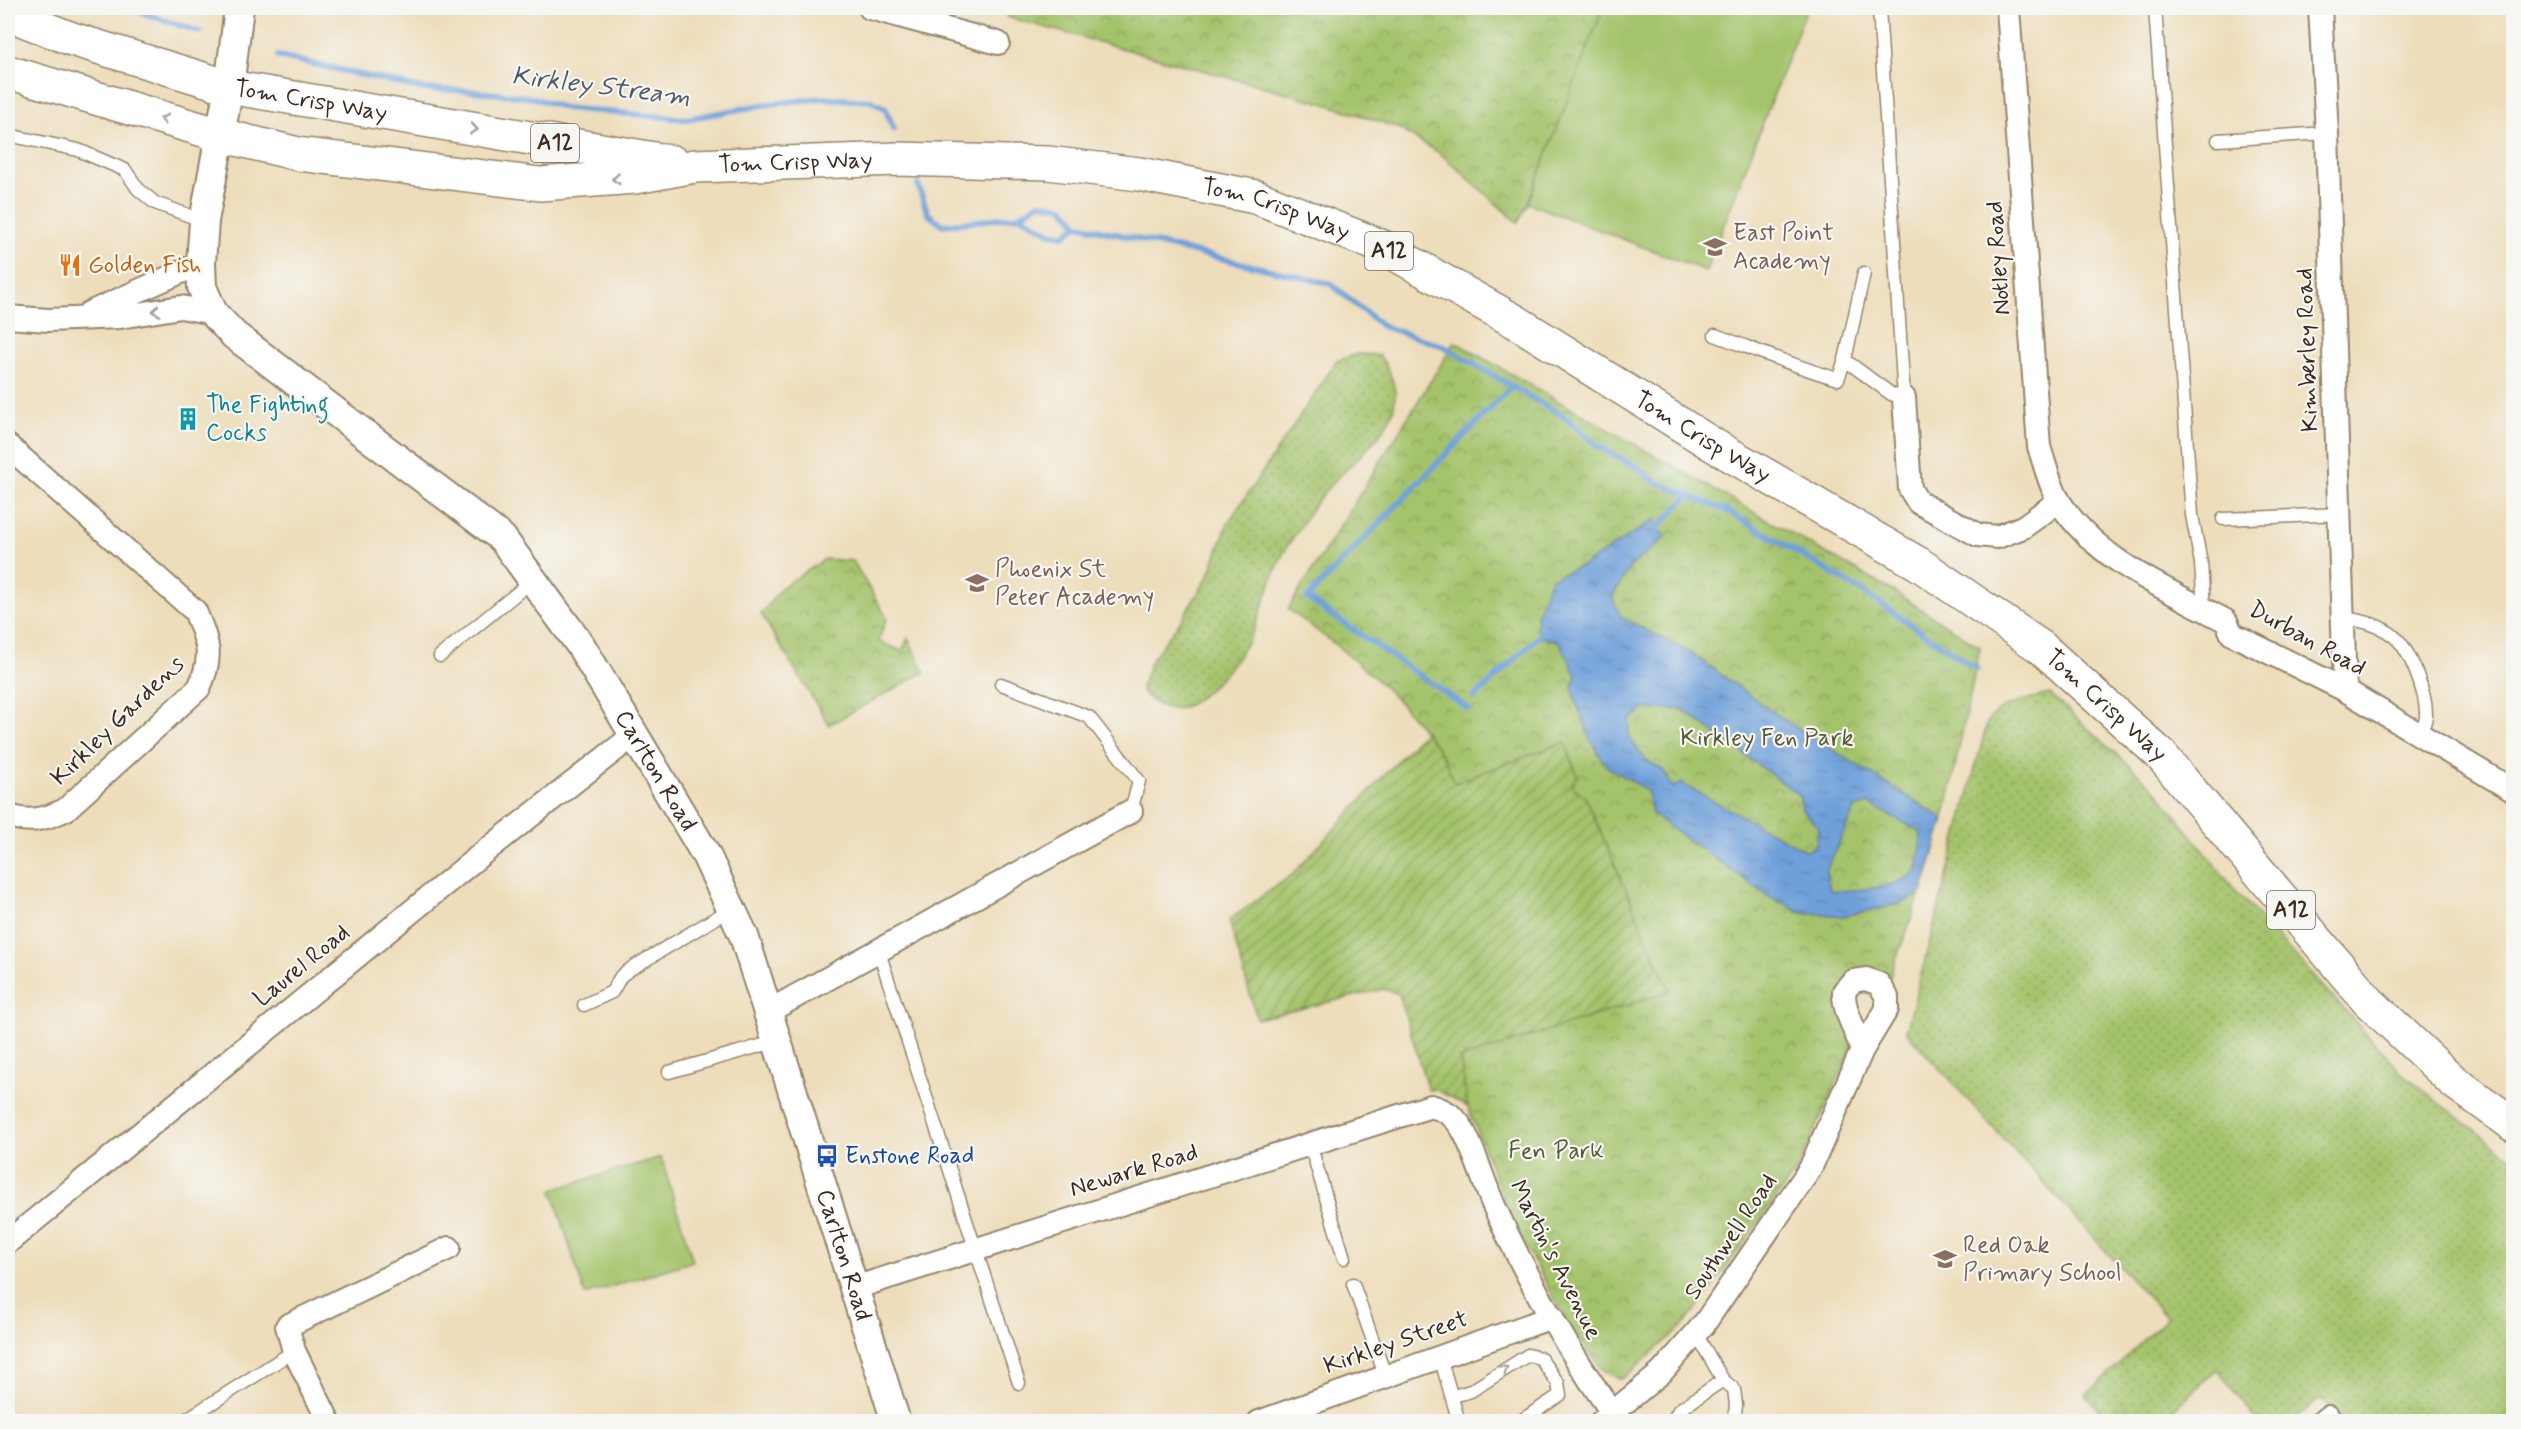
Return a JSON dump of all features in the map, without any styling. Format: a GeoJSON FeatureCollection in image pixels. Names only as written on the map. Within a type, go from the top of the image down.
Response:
{"type":"FeatureCollection","features":[{"type":"Feature","properties":{"kind":"highway","name":"Tom Crisp Way"},"geometry":{"type":"LineString","coordinates":[[13,16],[72,39],[230,87],[695,166]]}},
{"type":"Feature","properties":{"kind":"highway"},"geometry":{"type":"LineString","coordinates":[[13,16],[62,52],[205,100],[220,135]]}},
{"type":"Feature","properties":{"kind":"highway","name":"Tom Crisp Way"},"geometry":{"type":"LineString","coordinates":[[8,72],[220,135],[298,154],[470,176],[540,184],[635,177],[695,166],[898,159],[1048,163],[1139,174],[1256,197],[1383,247],[1518,323],[1715,447],[1919,564],[2042,648],[2160,754],[2368,1001],[2454,1082],[2514,1125]]}},
{"type":"Feature","properties":{"kind":"highway"},"geometry":{"type":"LineString","coordinates":[[230,87],[246,123],[436,159],[470,176]]}},
{"type":"Feature","properties":{"kind":"street","name":"Carlton Road"},"geometry":{"type":"LineString","coordinates":[[238,8],[230,87],[204,221],[202,287],[213,313],[234,335],[502,538],[581,646],[706,855],[732,908],[769,1011],[896,1422]]}},
{"type":"Feature","properties":{"kind":"street"},"geometry":{"type":"LineString","coordinates":[[870,8],[998,43]]}},
{"type":"Feature","properties":{"kind":"street","name":"Notley Road"},"geometry":{"type":"LineString","coordinates":[[2008,8],[2039,447],[2059,501]]}},
{"type":"Feature","properties":{"kind":"street","name":"Kimberley Road"},"geometry":{"type":"LineString","coordinates":[[2320,8],[2327,133],[2341,514],[2345,690]]}},
{"type":"Feature","properties":{"kind":"street"},"geometry":{"type":"LineString","coordinates":[[74,320],[201,263]]}},
{"type":"Feature","properties":{"kind":"street"},"geometry":{"type":"LineString","coordinates":[[8,318],[74,320],[120,317],[181,307],[213,313]]}},
{"type":"Feature","properties":{"kind":"street"},"geometry":{"type":"LineString","coordinates":[[1904,398],[1910,489],[1918,502],[1978,536],[1997,537],[2023,527],[2059,501]]}},
{"type":"Feature","properties":{"kind":"street","name":"Kirkley Gardens"},"geometry":{"type":"LineString","coordinates":[[8,446],[195,610],[209,643],[208,667],[199,688],[65,810],[44,819],[20,820],[8,815]]}},
{"type":"Feature","properties":{"kind":"street","name":"Durban Road"},"geometry":{"type":"LineString","coordinates":[[2059,501],[2087,538],[2130,570],[2226,621],[2232,634],[2345,690],[2514,791]]}},
{"type":"Feature","properties":{"kind":"street","name":"Laurel Road"},"geometry":{"type":"LineString","coordinates":[[8,1242],[469,864],[634,735]]}},
{"type":"Feature","properties":{"kind":"street"},"geometry":{"type":"LineString","coordinates":[[769,1011],[1131,811]]}},
{"type":"Feature","properties":{"kind":"street","name":"Southwell Road"},"geometry":{"type":"LineString","coordinates":[[1615,1416],[1661,1373],[1696,1334],[1809,1169],[1862,1050]]}},
{"type":"Feature","properties":{"kind":"street","name":"Newark Road"},"geometry":{"type":"LineString","coordinates":[[854,1288],[1431,1106]]}},
{"type":"Feature","properties":{"kind":"street","name":"Martin's Avenue"},"geometry":{"type":"LineString","coordinates":[[1431,1106],[1444,1110],[1454,1117],[1463,1130],[1495,1207],[1552,1317],[1573,1355],[1615,1416]]}},
{"type":"Feature","properties":{"kind":"street"},"geometry":{"type":"LineString","coordinates":[[329,1422],[294,1351],[287,1326],[449,1248]]}},
{"type":"Feature","properties":{"kind":"street","name":"Kirkley Street"},"geometry":{"type":"LineString","coordinates":[[1259,1422],[1552,1317]]}},
{"type":"Feature","properties":{"kind":"lane"},"geometry":{"type":"LineString","coordinates":[[1845,360],[1891,394],[1904,398],[1879,8]]}},
{"type":"Feature","properties":{"kind":"lane"},"geometry":{"type":"LineString","coordinates":[[2155,8],[2192,515],[2201,563],[2204,609]]}},
{"type":"Feature","properties":{"kind":"lane"},"geometry":{"type":"LineString","coordinates":[[2218,140],[2327,133]]}},
{"type":"Feature","properties":{"kind":"lane"},"geometry":{"type":"LineString","coordinates":[[8,135],[78,150],[124,171],[138,189],[155,203],[204,221]]}},
{"type":"Feature","properties":{"kind":"lane"},"geometry":{"type":"LineString","coordinates":[[1715,335],[1767,354],[1793,367],[1838,379],[1845,360],[1864,273]]}},
{"type":"Feature","properties":{"kind":"lane"},"geometry":{"type":"LineString","coordinates":[[2223,519],[2341,514]]}},
{"type":"Feature","properties":{"kind":"lane"},"geometry":{"type":"LineString","coordinates":[[440,656],[534,579]]}},
{"type":"Feature","properties":{"kind":"lane"},"geometry":{"type":"LineString","coordinates":[[2344,618],[2372,623],[2396,638],[2412,662],[2427,714],[2420,735]]}},
{"type":"Feature","properties":{"kind":"lane"},"geometry":{"type":"LineString","coordinates":[[1001,684],[1089,717],[1139,781],[1131,811]]}},
{"type":"Feature","properties":{"kind":"lane"},"geometry":{"type":"LineString","coordinates":[[585,1005],[612,992],[621,976],[632,968],[732,908]]}},
{"type":"Feature","properties":{"kind":"lane"},"geometry":{"type":"LineString","coordinates":[[879,952],[1019,1383]]}},
{"type":"Feature","properties":{"kind":"lane"},"geometry":{"type":"LineString","coordinates":[[669,1072],[778,1041]]}},
{"type":"Feature","properties":{"kind":"lane"},"geometry":{"type":"LineString","coordinates":[[1310,1144],[1344,1258]]}},
{"type":"Feature","properties":{"kind":"lane"},"geometry":{"type":"LineString","coordinates":[[1353,1284],[1385,1375]]}},
{"type":"Feature","properties":{"kind":"lane"},"geometry":{"type":"LineString","coordinates":[[1696,1334],[1723,1380],[1734,1389],[1736,1405],[1734,1422]]}},
{"type":"Feature","properties":{"kind":"lane"},"geometry":{"type":"LineString","coordinates":[[182,1422],[294,1351]]}},
{"type":"Feature","properties":{"kind":"lane"},"geometry":{"type":"LineString","coordinates":[[1453,1395],[1471,1391],[1528,1355],[1540,1358],[1558,1383],[1560,1395],[1519,1422]]}},
{"type":"Feature","properties":{"kind":"lane"},"geometry":{"type":"LineString","coordinates":[[1440,1357],[1453,1395],[1459,1422]]}},
{"type":"Feature","properties":{"kind":"lane"},"geometry":{"type":"LineString","coordinates":[[1672,1422],[1679,1410],[1723,1380]]}},
{"type":"Feature","properties":{"kind":"green space"},"geometry":{"type":"Polygon","coordinates":[[[1012,8],[1603,8],[1528,203],[1518,223],[1441,154],[1396,127],[1323,103],[1007,17],[1012,8]]]}},
{"type":"Feature","properties":{"kind":"green space"},"geometry":{"type":"Polygon","coordinates":[[[1603,8],[1807,8],[1706,271],[1528,203],[1603,8]]]}},
{"type":"Feature","properties":{"kind":"green space","name":"Kirkley Fen Park"},"geometry":{"type":"Polygon","coordinates":[[[1455,342],[1896,593],[1980,647],[1946,810],[1914,912],[1888,980],[1850,972],[1853,1045],[1798,1168],[1685,1324],[1622,1379],[1604,1372],[1571,1328],[1512,1222],[1468,1107],[1460,1059],[1670,991],[1572,786],[1565,742],[1455,783],[1441,756],[1405,708],[1360,665],[1288,609],[1455,342]]]}},
{"type":"Feature","properties":{"kind":"green space"},"geometry":{"type":"Polygon","coordinates":[[[1357,354],[1379,355],[1392,379],[1395,392],[1394,406],[1384,428],[1321,496],[1292,539],[1278,565],[1247,643],[1236,660],[1210,688],[1191,703],[1171,709],[1159,705],[1141,689],[1150,662],[1182,619],[1209,575],[1228,523],[1337,361],[1357,354]]]}},
{"type":"Feature","properties":{"kind":"green space"},"geometry":{"type":"Polygon","coordinates":[[[825,559],[853,561],[887,618],[878,641],[902,651],[908,638],[925,672],[829,725],[761,614],[782,587],[825,559]]]}},
{"type":"Feature","properties":{"kind":"green space"},"geometry":{"type":"Polygon","coordinates":[[[2050,694],[2154,788],[2239,895],[2406,1077],[2513,1159],[2513,1421],[2343,1421],[2322,1398],[2291,1421],[2257,1421],[2217,1369],[2161,1421],[2109,1421],[2086,1395],[2167,1318],[1906,1032],[1987,723],[1992,716],[2006,706],[2050,694]]]}},
{"type":"Feature","properties":{"kind":"green space"},"geometry":{"type":"Polygon","coordinates":[[[1425,731],[1444,758],[1455,783],[1565,742],[1577,775],[1572,786],[1586,798],[1670,991],[1460,1059],[1468,1107],[1437,1090],[1428,1090],[1399,994],[1384,989],[1257,1019],[1229,920],[1293,874],[1425,731]]]}},
{"type":"Feature","properties":{"kind":"green space"},"geometry":{"type":"Polygon","coordinates":[[[661,1157],[693,1261],[585,1295],[552,1190],[661,1157]]]}},
{"type":"Feature","properties":{"kind":"water"},"geometry":{"type":"Polygon","coordinates":[[[1654,520],[1666,537],[1631,566],[1612,597],[1621,617],[1694,655],[1781,718],[1944,819],[1922,893],[1900,904],[1843,916],[1801,912],[1768,896],[1652,814],[1647,790],[1606,766],[1591,741],[1572,688],[1576,675],[1559,641],[1538,637],[1536,616],[1551,578],[1584,565],[1654,520]],[[1643,709],[1630,720],[1629,737],[1646,760],[1663,770],[1673,788],[1681,783],[1806,851],[1816,846],[1818,827],[1802,809],[1799,795],[1682,709],[1643,709]],[[1869,804],[1855,808],[1826,871],[1830,890],[1876,888],[1889,885],[1910,876],[1918,866],[1921,832],[1869,804]]]}},
{"type":"Feature","properties":{"kind":"waterway","name":"Kirkley Stream"},"geometry":{"type":"LineString","coordinates":[[128,8],[200,32]]}},
{"type":"Feature","properties":{"kind":"waterway","name":"Kirkley Stream"},"geometry":{"type":"LineString","coordinates":[[278,56],[424,89],[472,91],[534,98],[565,108],[686,119],[762,105],[822,98],[871,101],[885,108],[894,129]]}},
{"type":"Feature","properties":{"kind":"waterway"},"geometry":{"type":"LineString","coordinates":[[918,185],[928,214],[943,225],[1020,216],[1050,233],[1064,235],[1078,225],[1331,284],[1382,326],[1443,346],[1566,418],[1599,447],[1640,469],[1654,481],[1729,512],[1860,590],[1977,669]]}},
{"type":"Feature","properties":{"kind":"waterway"},"geometry":{"type":"LineString","coordinates":[[1020,216],[1039,203],[1063,207],[1078,225]]}},
{"type":"Feature","properties":{"kind":"waterway"},"geometry":{"type":"LineString","coordinates":[[1469,709],[1307,598],[1511,387]]}},
{"type":"Feature","properties":{"kind":"waterway"},"geometry":{"type":"LineString","coordinates":[[1658,527],[1688,496]]}},
{"type":"Feature","properties":{"kind":"waterway"},"geometry":{"type":"LineString","coordinates":[[1474,698],[1538,637]]}},
{"type":"Feature","properties":{"kind":"place","name":"East Point Academy"},"geometry":{"type":"Point","coordinates":[1715,247]}},
{"type":"Feature","properties":{"kind":"place","name":"Golden Fish"},"geometry":{"type":"Point","coordinates":[70,265]}},
{"type":"Feature","properties":{"kind":"place","name":"The Fighting Cocks"},"geometry":{"type":"Point","coordinates":[188,419]}},
{"type":"Feature","properties":{"kind":"place","name":"Phoenix St Peter Academy"},"geometry":{"type":"Point","coordinates":[977,583]}},
{"type":"Feature","properties":{"kind":"place","name":"Enstone Road"},"geometry":{"type":"Point","coordinates":[827,1156]}},
{"type":"Feature","properties":{"kind":"place","name":"Red Oak Primary School"},"geometry":{"type":"Point","coordinates":[1945,1259]}},
{"type":"Feature","properties":{"kind":"park label","name":"Fen Park"},"geometry":{"type":"Point","coordinates":[1556,1151]}}]}
